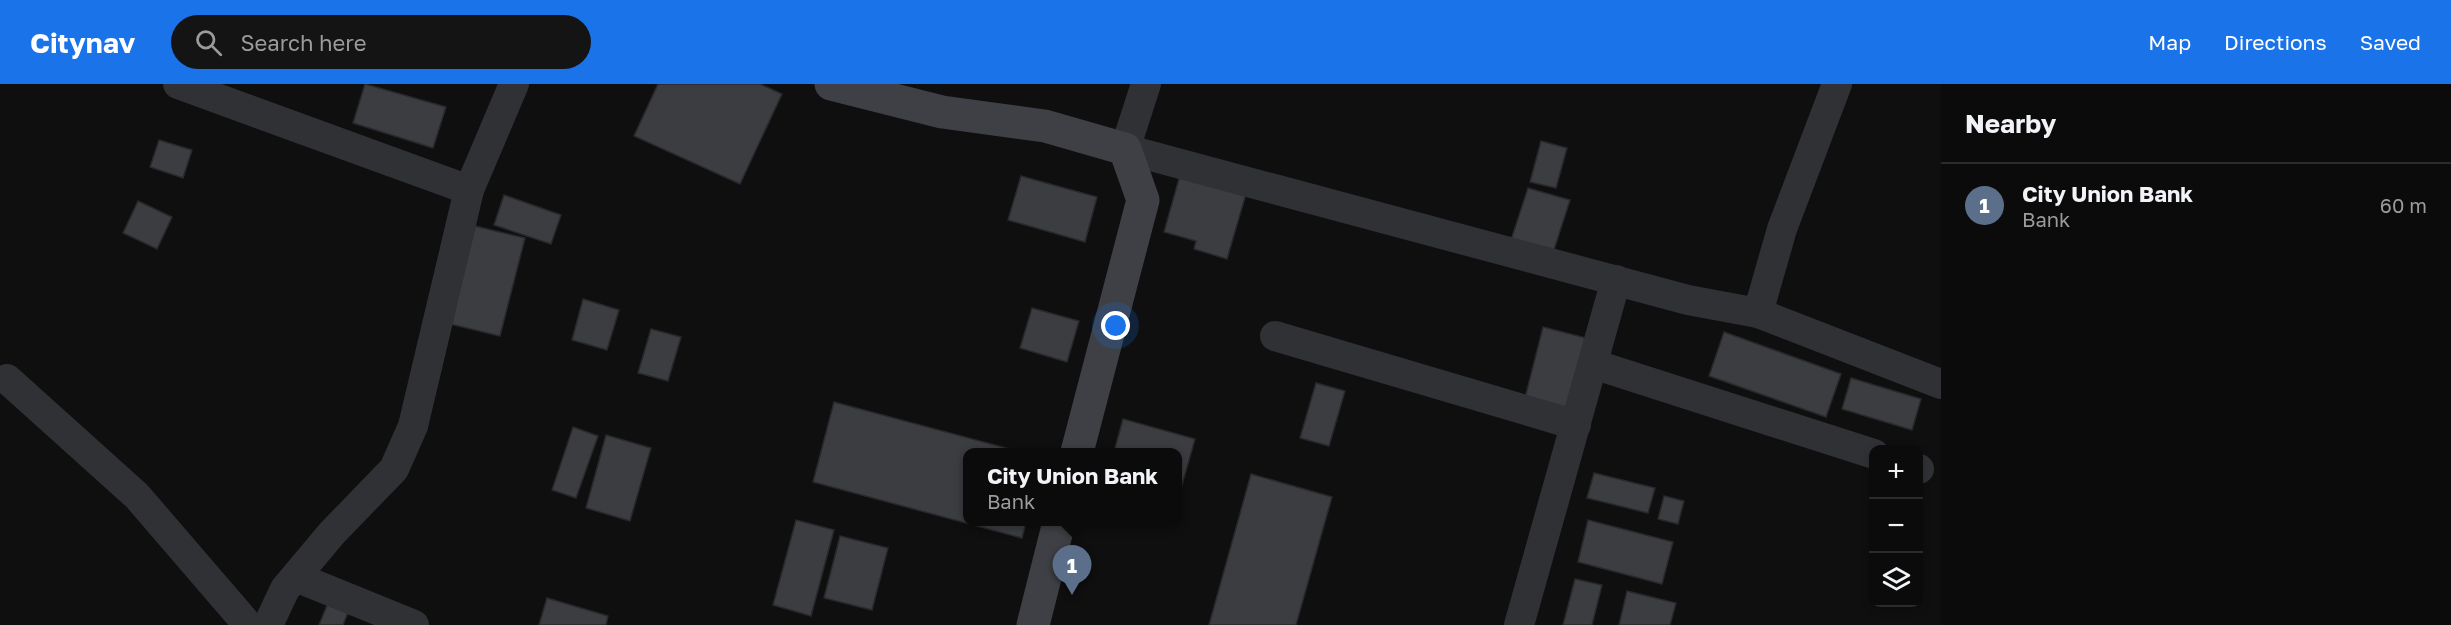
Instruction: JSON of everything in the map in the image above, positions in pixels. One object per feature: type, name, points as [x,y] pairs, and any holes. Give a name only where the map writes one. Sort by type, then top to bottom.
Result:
[{"type":"main road","points":[[831,84],[942,112],[1045,126],[1125,148],[1143,200],[1078,448]]},
{"type":"main road","points":[[1033,625],[1058,526]]},
{"type":"street","points":[[178,84],[220,92],[469,190]]},
{"type":"street","points":[[268,625],[285,590],[332,533],[394,469],[413,426],[469,190],[514,84]]},
{"type":"street","points":[[1146,84],[1125,148],[1688,300],[1758,313],[1941,384]]},
{"type":"street","points":[[1758,313],[1782,229],[1836,84]]},
{"type":"street","points":[[1520,625],[1616,280]]},
{"type":"street","points":[[1275,336],[1576,425]]},
{"type":"street","points":[[1593,364],[1869,452]]},
{"type":"street","points":[[7,379],[137,496],[248,625]]},
{"type":"street","points":[[296,577],[414,625]]},
{"type":"building","points":[[365,84],[446,107],[433,148],[353,123]]},
{"type":"building","points":[[658,84],[760,84],[782,94],[740,184],[634,136]]},
{"type":"building","points":[[159,140],[192,150],[183,178],[150,167]]},
{"type":"building","points":[[1541,141],[1567,148],[1556,188],[1530,182]]},
{"type":"building","points":[[1182,168],[1248,187],[1227,259],[1194,249],[1196,241],[1164,232]]},
{"type":"building","points":[[1021,176],[1097,197],[1085,242],[1008,220]]},
{"type":"building","points":[[1528,188],[1570,200],[1552,256],[1510,243]]},
{"type":"building","points":[[504,195],[561,215],[551,244],[494,225]]},
{"type":"building","points":[[138,201],[172,217],[157,249],[123,233]]},
{"type":"building","points":[[475,226],[525,238],[500,336],[450,324]]},
{"type":"building","points":[[583,299],[619,310],[607,350],[572,340]]},
{"type":"building","points":[[1032,308],[1079,321],[1067,362],[1020,348]]},
{"type":"building","points":[[1543,327],[1586,338],[1568,409],[1525,398]]},
{"type":"building","points":[[651,329],[681,337],[668,381],[638,373]]},
{"type":"building","points":[[1724,332],[1841,374],[1826,417],[1709,376]]},
{"type":"building","points":[[1851,378],[1921,399],[1912,430],[1842,409]]},
{"type":"building","points":[[1316,383],[1345,391],[1329,446],[1300,438]]},
{"type":"building","points":[[834,402],[1006,448],[963,448],[963,522],[813,482]]},
{"type":"building","points":[[1123,419],[1195,439],[1182,485],[1182,448],[1115,448]]},
{"type":"building","points":[[573,427],[598,436],[576,498],[552,490]]},
{"type":"building","points":[[606,435],[651,448],[630,521],[586,508]]},
{"type":"building","points":[[1594,473],[1655,488],[1648,513],[1587,498]]},
{"type":"building","points":[[1251,474],[1332,497],[1296,625],[1209,625]]},
{"type":"building","points":[[1664,496],[1684,501],[1678,524],[1658,519]]},
{"type":"building","points":[[796,520],[834,530],[811,616],[773,605]]},
{"type":"building","points":[[1588,520],[1673,542],[1662,584],[1578,562]]},
{"type":"building","points":[[977,526],[1025,526],[1022,538]]},
{"type":"building","points":[[840,536],[888,548],[872,610],[824,598]]},
{"type":"building","points":[[1575,579],[1602,585],[1592,625],[1563,625]]},
{"type":"building","points":[[1627,591],[1676,603],[1670,625],[1619,625]]},
{"type":"building","points":[[330,598],[350,607],[343,625],[319,625]]},
{"type":"building","points":[[547,598],[608,616],[606,625],[539,625]]},
{"type":"place","name":"City Union Bank","points":[[1072,595]]}]
